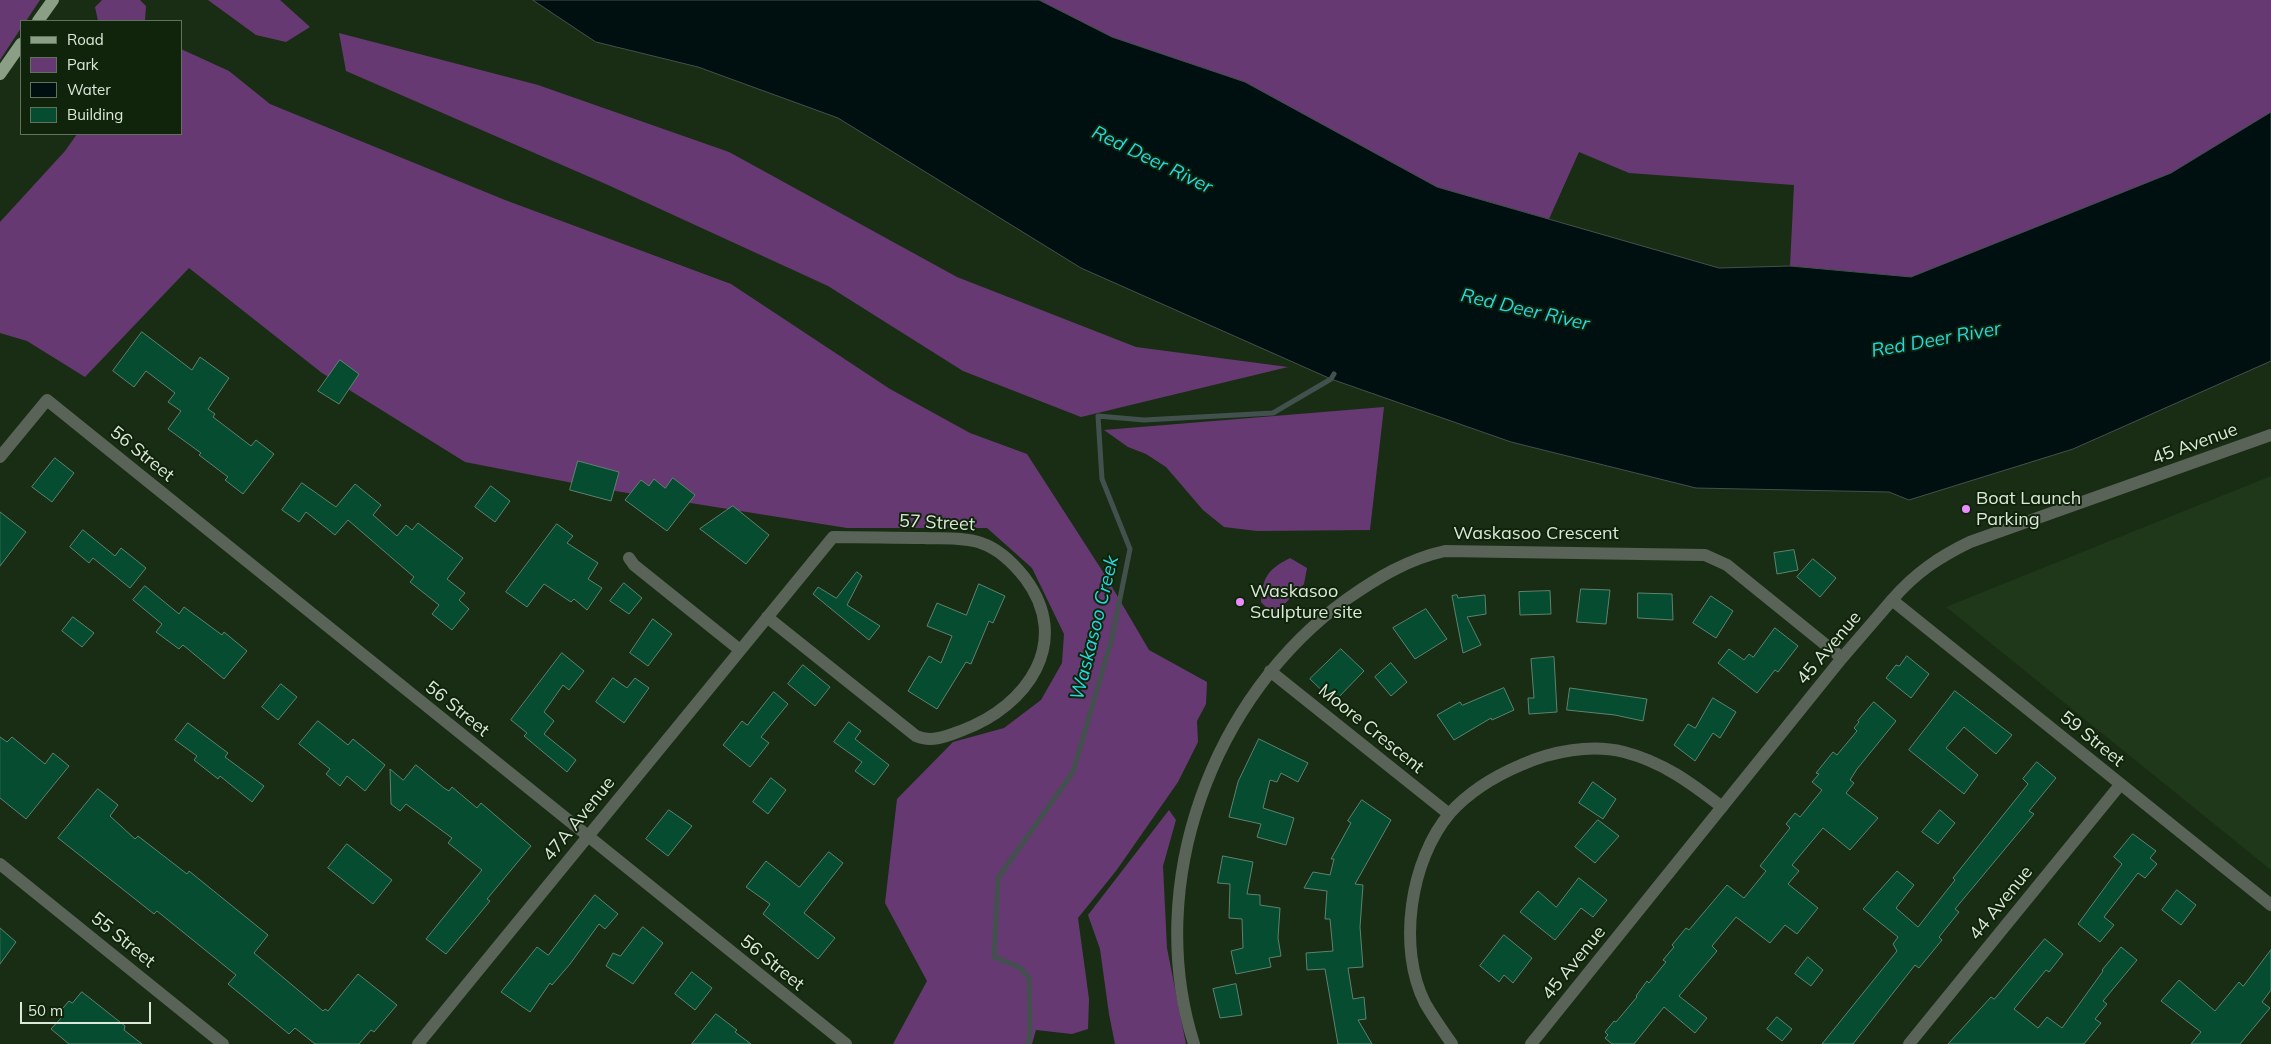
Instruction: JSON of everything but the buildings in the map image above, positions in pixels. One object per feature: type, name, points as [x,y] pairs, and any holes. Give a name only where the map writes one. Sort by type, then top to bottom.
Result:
[{"type":"main road","points":[[39,20],[54,0]]},
{"type":"main road","points":[[0,74],[20,45]]},
{"type":"street","name":"56 Street","points":[[0,457],[47,400],[846,1044]]},
{"type":"street","name":"45 Avenue","points":[[1531,1044],[1842,658],[1911,579],[1930,563],[1970,542],[2271,435]]},
{"type":"street","name":"57 Street","points":[[833,537],[970,540],[997,551],[1029,583],[1039,606],[1044,635],[1036,667],[1016,698],[982,722],[945,736],[926,740],[916,736],[767,616],[833,537]]},
{"type":"street","name":"Waskasoo Crescent","points":[[1194,1044],[1185,1003],[1178,956],[1179,912],[1185,858],[1192,826],[1210,771],[1242,710],[1270,671],[1316,624],[1364,587],[1396,568],[1424,556],[1465,550],[1694,553],[1716,558],[1842,658]]},
{"type":"street","points":[[629,558],[634,565],[740,650]]},
{"type":"street","name":"59 Street","points":[[1892,600],[2271,905]]},
{"type":"street","name":"47A Avenue","points":[[418,1044],[767,616]]},
{"type":"street","name":"Moore Crescent","points":[[1270,671],[1449,814]]},
{"type":"street","points":[[1452,1044],[1425,1002],[1412,955],[1410,928],[1412,902],[1419,872],[1431,845],[1449,814],[1488,782],[1510,769],[1537,758],[1588,748],[1624,752],[1649,760],[1684,778],[1722,808]]},
{"type":"street","name":"44 Avenue","points":[[1909,1044],[2120,785]]},
{"type":"street","name":"55 Street","points":[[0,864],[223,1044]]},
{"type":"shaded area","points":[[2271,476],[2271,870],[1946,607]]},
{"type":"green space","points":[[0,0],[40,0],[27,20],[20,20],[20,30],[0,60]]},
{"type":"green space","points":[[102,0],[140,0],[146,6],[145,20],[98,20],[95,7]]},
{"type":"green space","points":[[208,0],[280,0],[310,27],[286,42],[256,35]]},
{"type":"green space","points":[[1039,0],[2271,0],[2271,112],[2171,173],[1911,277],[1790,266],[1794,185],[1629,173],[1579,152],[1549,219],[1437,187],[1245,82],[1112,37]]},
{"type":"green space","points":[[339,33],[538,85],[729,152],[957,277],[1136,347],[1288,367],[1081,417],[963,371],[828,286],[608,185],[346,71]]},
{"type":"green space","points":[[182,49],[229,71],[270,104],[505,200],[731,284],[890,389],[970,433],[1027,454],[1105,575],[1149,650],[1207,682],[1206,704],[1197,721],[1198,742],[1178,782],[1116,871],[1078,918],[1089,999],[1088,1029],[1072,1034],[1036,1030],[1032,1044],[893,1044],[927,981],[885,903],[897,799],[953,742],[1004,728],[1041,700],[1062,663],[1064,634],[1032,568],[987,528],[847,528],[609,490],[465,462],[322,373],[189,268],[85,377],[27,341],[0,333],[0,222],[65,151],[76,135],[182,135]]},
{"type":"green space","points":[[1384,407],[1370,530],[1257,531],[1224,527],[1203,510],[1166,467],[1146,454],[1128,447],[1104,430]]},
{"type":"green space","points":[[1290,558],[1307,568],[1304,584],[1274,615],[1261,602],[1263,586],[1271,571]]},
{"type":"green space","points":[[1169,810],[1176,820],[1163,866],[1167,948],[1186,1044],[1115,1044],[1100,949],[1088,915]]},
{"type":"water","name":"Red Deer River","points":[[533,0],[1039,0],[1112,37],[1245,82],[1437,187],[1719,268],[1790,266],[1911,277],[2171,173],[2271,112],[2271,361],[2073,449],[1909,500],[1889,492],[1696,488],[1511,442],[1331,379],[1081,268],[838,118],[698,67],[596,42]]},
{"type":"waterway","name":"Waskasoo Creek","points":[[1028,1044],[1030,1030],[1029,978],[1019,967],[994,957],[998,878],[1073,772],[1112,638],[1130,549],[1102,479],[1098,416],[1144,420],[1273,413],[1331,379],[1334,374]]},
{"type":"place","name":"Boat Launch Parking","points":[[1966,509]]},
{"type":"place","name":"Waskasoo Sculpture site","points":[[1240,602]]}]
